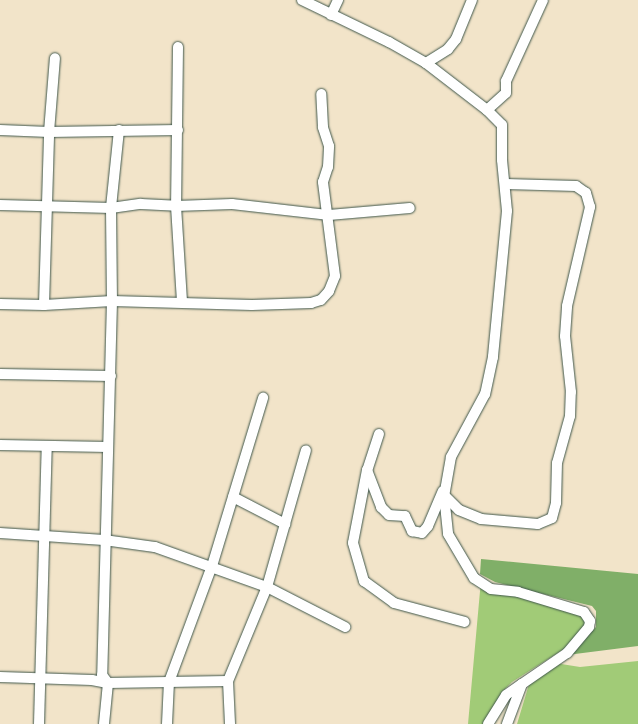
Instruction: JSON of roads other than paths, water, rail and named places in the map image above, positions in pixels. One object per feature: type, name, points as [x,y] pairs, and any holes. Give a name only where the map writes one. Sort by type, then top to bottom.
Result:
[{"type":"street","points":[[302,0],[389,42],[426,63],[488,110],[502,125],[502,160],[506,184],[507,211],[493,357],[485,394],[451,457],[445,491],[448,534],[474,578],[491,589],[518,592],[584,612],[590,620],[589,627],[567,653],[506,695],[498,711],[489,720],[488,724]]},
{"type":"street","points":[[331,14],[338,0]]},
{"type":"street","points":[[426,63],[448,49],[456,39],[472,0]]},
{"type":"street","points":[[488,110],[506,93],[506,81],[543,0]]},
{"type":"street","points":[[178,47],[176,206],[182,302]]},
{"type":"street","points":[[44,305],[49,132],[55,58]]},
{"type":"street","points":[[0,304],[44,305],[112,301],[252,305],[311,303],[321,300],[329,291],[335,276],[329,215],[323,182],[328,167],[329,146],[324,127],[321,94]]},
{"type":"street","points":[[0,130],[49,132],[178,130]]},
{"type":"street","points":[[104,724],[108,683],[102,675],[104,540],[111,376],[111,208],[119,130]]},
{"type":"street","points":[[445,491],[459,510],[481,519],[538,524],[552,518],[556,503],[557,463],[570,416],[571,392],[565,336],[567,306],[590,207],[586,193],[576,186],[506,184]]},
{"type":"street","points":[[0,205],[111,208],[141,204],[176,206],[255,205],[329,215],[410,208]]},
{"type":"street","points":[[0,374],[111,376]]},
{"type":"street","points":[[167,724],[169,682],[212,566],[263,398]]},
{"type":"street","points":[[379,434],[367,470],[354,542],[364,581],[394,603],[465,622]]},
{"type":"street","points":[[0,445],[108,446]]},
{"type":"street","points":[[39,724],[47,446]]},
{"type":"street","points":[[230,724],[228,681],[267,587],[306,450]]},
{"type":"street","points":[[367,470],[381,507],[389,516],[405,516],[412,531],[422,533],[428,526],[445,491]]},
{"type":"street","points":[[233,497],[285,524]]},
{"type":"street","points":[[0,533],[45,534],[155,547],[212,566],[267,587],[344,627]]},
{"type":"street","points":[[0,677],[41,680],[92,680],[108,683],[228,681]]},
{"type":"street","points":[[507,724],[522,684]]},
{"type":"street","points":[[497,724],[498,711]]}]
